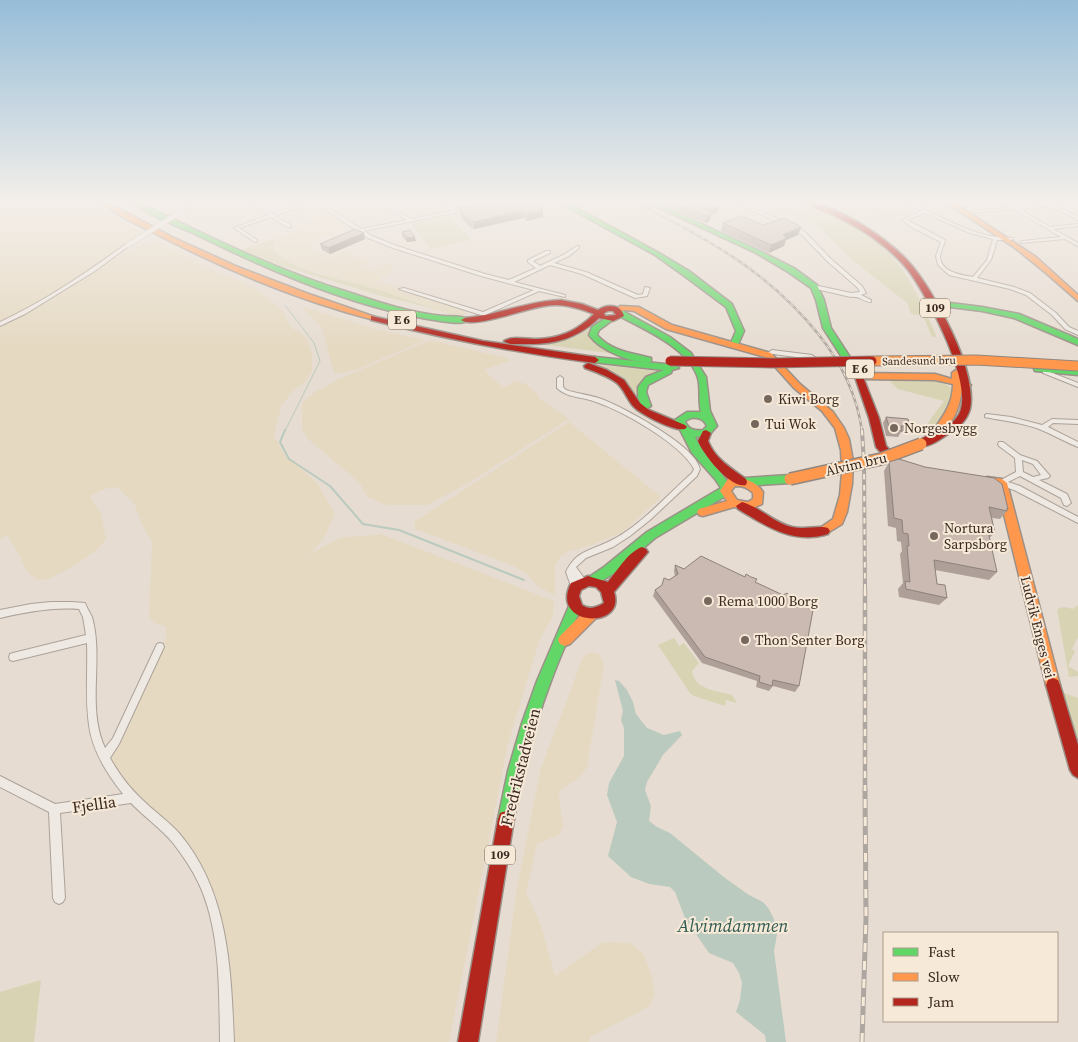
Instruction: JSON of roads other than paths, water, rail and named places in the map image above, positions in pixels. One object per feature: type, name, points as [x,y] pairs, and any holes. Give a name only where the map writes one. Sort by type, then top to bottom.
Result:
[{"type":"main road","name":"E 6","points":[[196,252],[310,298],[372,318],[435,334],[501,348],[565,358],[672,365]]},
{"type":"main road","name":"E 6","points":[[210,252],[286,283],[378,313],[493,340],[564,351],[649,360]]},
{"type":"main road","points":[[233,252],[289,274],[378,303],[432,317],[477,320],[500,314],[529,301],[551,298],[569,299],[668,339],[690,358],[698,368],[703,382],[705,409],[712,426],[706,433],[703,441],[709,454],[727,472],[756,488],[771,522]]},
{"type":"main road","points":[[653,252],[723,300],[733,312],[740,331],[734,346]]},
{"type":"main road","points":[[757,252],[790,270],[814,287],[820,300],[827,328],[859,376],[874,418],[881,447],[893,460],[908,467]]},
{"type":"main road","name":"109","points":[[894,252],[915,273],[930,305],[960,359],[961,384]]},
{"type":"main road","points":[[1025,252],[1046,264],[1077,294]]},
{"type":"main road","name":"109","points":[[930,305],[963,307],[1016,316],[1078,342]]},
{"type":"main road","name":"109","points":[[930,305],[961,384]]},
{"type":"main road","points":[[609,314],[630,307],[669,327],[768,355],[775,360],[800,389],[831,414],[838,426],[848,461],[844,497],[837,522],[820,532],[801,535],[789,532],[727,497],[719,476],[696,451],[685,422]]},
{"type":"main road","name":"E 6","points":[[609,314],[595,329],[596,340],[610,349],[672,365]]},
{"type":"main road","name":"E 6","points":[[493,340],[543,342],[562,340],[582,331],[609,314]]},
{"type":"main road","points":[[609,314],[659,338],[676,350],[688,363],[696,377],[699,392],[697,403],[685,422]]},
{"type":"main road","name":"E 6","points":[[565,358],[609,374],[627,388],[643,410],[685,422]]},
{"type":"main road","name":"Sandesund bru","points":[[672,365],[982,360],[1078,366]]},
{"type":"main road","name":"E 6","points":[[672,365],[646,380],[640,386],[639,394],[644,404],[656,413],[685,422]]},
{"type":"main road","name":"Sandesund bru","points":[[672,365],[769,370],[965,367],[1078,372]]},
{"type":"main road","points":[[936,377],[947,375],[954,367]]},
{"type":"main road","points":[[859,376],[936,377],[961,384]]},
{"type":"main road","points":[[915,376],[961,384]]},
{"type":"main road","name":"Alvim bru","points":[[790,479],[881,459],[921,444],[948,420],[956,404],[961,384]]},
{"type":"main road","points":[[685,422],[699,414],[708,418]]},
{"type":"main road","points":[[685,422],[697,434],[706,433]]},
{"type":"main road","name":"109","points":[[575,606],[571,596],[584,583],[609,572],[627,554],[658,530],[679,516],[715,498],[732,482],[790,479]]},
{"type":"main road","name":"109","points":[[591,614],[600,613],[610,606],[609,590],[635,558],[666,534],[708,509],[738,504],[752,505],[759,498],[790,479]]},
{"type":"main road","points":[[974,479],[1002,484]]},
{"type":"main road","name":"Ludvik Enges vei","points":[[1002,484],[1046,662],[1078,770]]},
{"type":"main road","points":[[584,583],[605,586],[609,590]]},
{"type":"main road","points":[[575,606],[579,610],[591,614]]},
{"type":"main road","name":"Fredrikstadveien","points":[[468,1042],[507,811],[518,762],[540,691],[561,644],[575,606]]},
{"type":"main road","name":"Fredrikstadveien","points":[[561,644],[591,614]]},
{"type":"street","points":[[0,324],[23,313],[93,270],[119,252]]},
{"type":"street","points":[[410,252],[562,296]]},
{"type":"street","points":[[540,268],[530,261],[548,252]]},
{"type":"street","points":[[510,282],[571,252]]},
{"type":"street","points":[[820,252],[860,287],[863,293],[858,295]]},
{"type":"street","points":[[939,252],[938,256],[945,270],[960,277],[1012,288],[1028,294],[1054,314],[1067,328],[1078,332]]},
{"type":"street","points":[[974,279],[995,252]]},
{"type":"street","points":[[550,263],[584,273],[637,296],[645,295],[647,288]]},
{"type":"street","points":[[814,287],[858,295],[868,301]]},
{"type":"street","points":[[402,289],[483,314],[538,290]]},
{"type":"street","points":[[768,355],[772,352],[825,357]]},
{"type":"street","points":[[1045,372],[1078,385]]},
{"type":"street","points":[[560,378],[560,388],[564,391],[604,402],[670,439],[691,458],[697,468],[695,474],[636,528],[606,547],[582,556],[572,567],[570,577],[584,583]]},
{"type":"street","points":[[988,416],[1016,420],[1042,428],[1078,445]]},
{"type":"street","points":[[1042,428],[1052,421],[1078,422]]},
{"type":"street","points":[[1001,444],[1018,457],[1038,463],[1054,490]]},
{"type":"street","points":[[1018,457],[1020,473]]},
{"type":"street","points":[[1020,473],[1064,496],[1067,503]]},
{"type":"street","points":[[1002,484],[1008,478],[1020,473]]},
{"type":"street","points":[[1031,479],[1046,476]]},
{"type":"street","points":[[1002,484],[1017,488],[1078,520]]},
{"type":"street","points":[[0,614],[40,607],[82,606],[89,621],[92,722],[97,740],[112,770],[133,798],[173,835],[190,854],[210,893],[221,943],[227,1042]]},
{"type":"street","points":[[13,657],[90,638]]},
{"type":"street","points":[[106,757],[116,741],[160,647]]},
{"type":"street","points":[[0,781],[54,809],[59,898]]},
{"type":"street","name":"Fjellia","points":[[54,809],[133,798]]},
{"type":"water","name":"Alvimdammen","points":[[615,680],[619,681],[627,690],[636,714],[647,728],[664,735],[680,731],[682,735],[663,755],[647,782],[645,790],[651,806],[649,821],[670,833],[725,878],[749,895],[763,902],[774,919],[777,934],[774,951],[786,1042],[766,1042],[765,1035],[736,1012],[742,983],[739,973],[733,963],[709,953],[685,918],[675,892],[670,887],[649,884],[631,877],[608,856],[617,822],[607,795],[609,783],[624,756],[624,728],[621,720],[623,711]]},
{"type":"waterway","points":[[285,305],[314,343],[320,361],[285,431]]},
{"type":"waterway","points":[[285,430],[280,442],[289,459],[330,486],[363,524],[399,530],[524,580]]},
{"type":"railway","points":[[725,252],[758,275],[779,293],[819,335],[835,357],[847,380],[860,418],[862,431]]},
{"type":"railway","points":[[862,430],[865,590]]},
{"type":"railway","points":[[865,590],[865,789]]},
{"type":"railway","points":[[862,1042],[866,918],[865,789]]},
{"type":"place","name":"Kiwi Borg","points":[[768,399]]},
{"type":"place","name":"Tui Wok","points":[[755,424]]},
{"type":"place","name":"Norgesbygg","points":[[894,428]]},
{"type":"place","name":"Nortura Sarpsborg","points":[[934,536]]},
{"type":"place","name":"Rema 1000 Borg","points":[[708,601]]},
{"type":"place","name":"Thon Senter Borg","points":[[745,640]]}]
